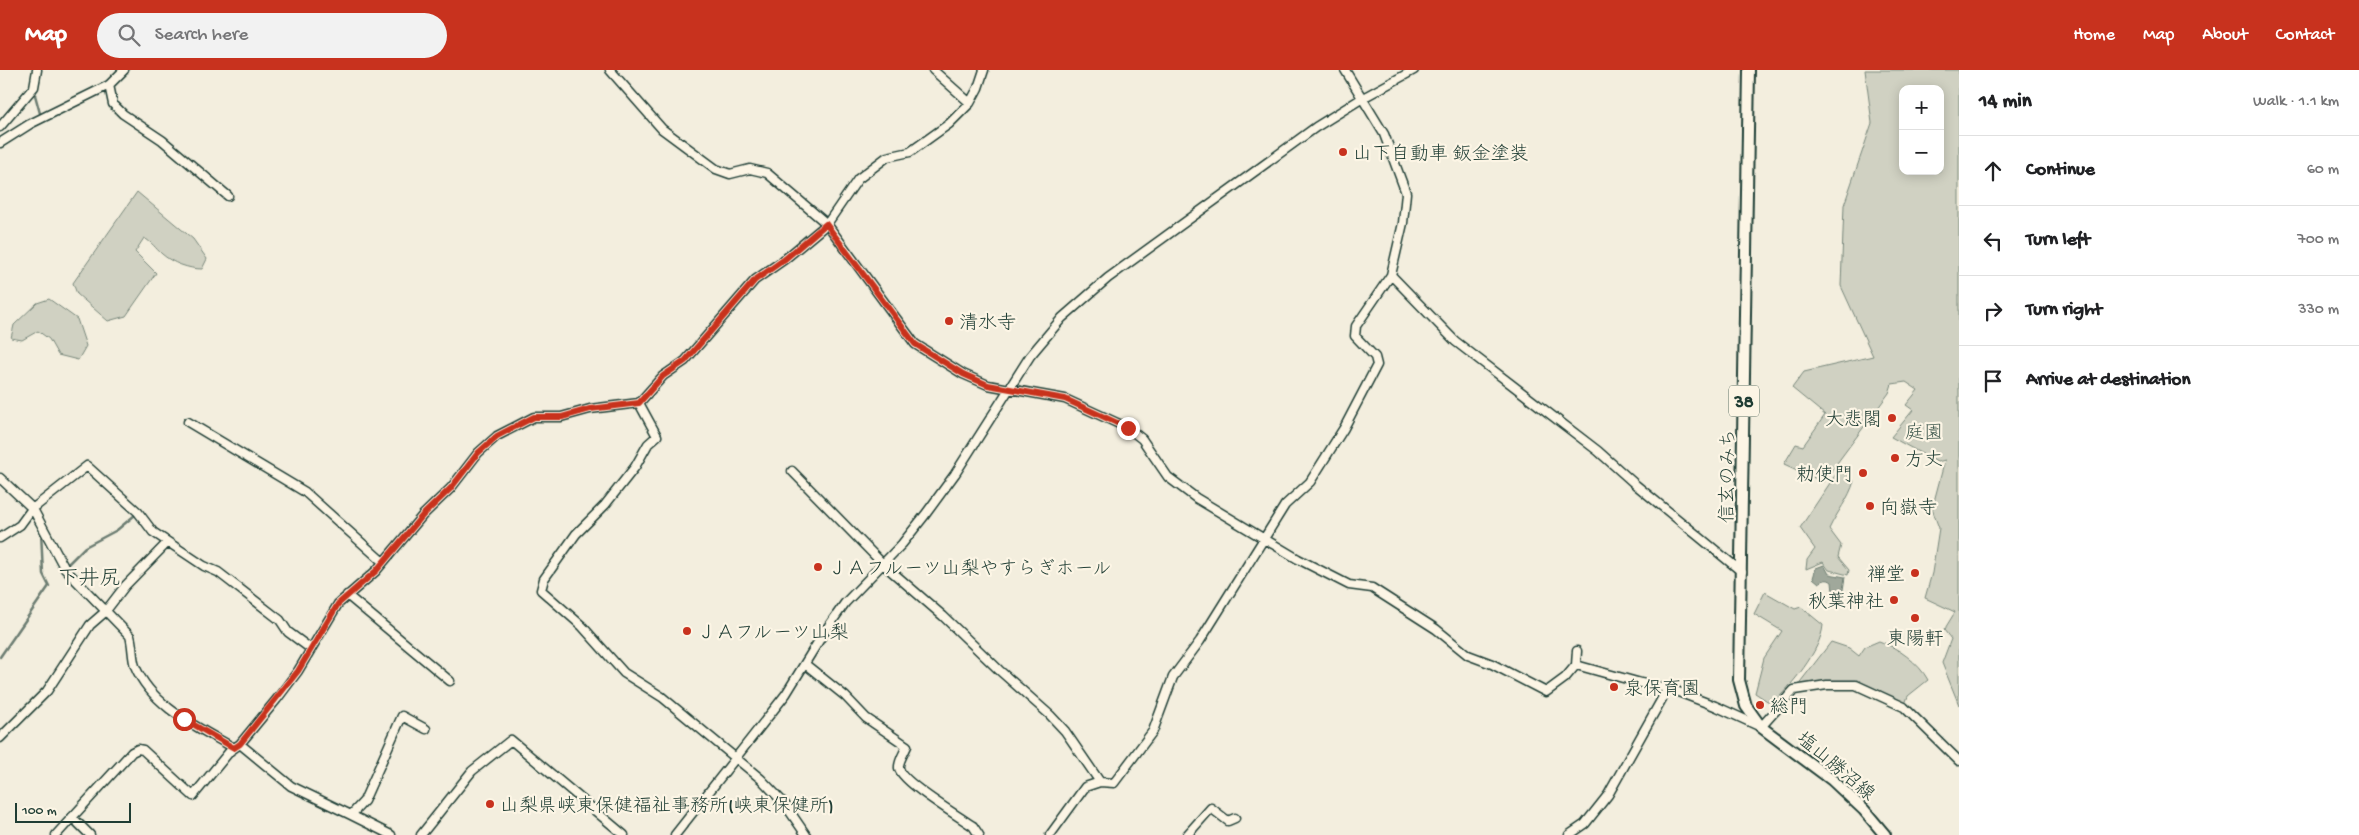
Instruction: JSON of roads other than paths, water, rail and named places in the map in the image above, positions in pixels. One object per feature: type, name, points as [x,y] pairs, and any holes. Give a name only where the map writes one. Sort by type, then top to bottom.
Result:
[{"type":"main road","name":"信玄のみち","points":[[1749,70],[1739,680],[1746,706],[1761,727]]},
{"type":"main road","name":"塩山勝沼線","points":[[1761,727],[1832,780],[1864,810],[1885,835]]},
{"type":"street","points":[[0,127],[34,87],[38,70]]},
{"type":"street","points":[[0,143],[30,124],[109,85],[124,70]]},
{"type":"street","points":[[610,70],[662,129],[716,169],[730,174],[750,170],[767,172],[826,224],[915,344],[963,374],[988,385],[1008,390],[1065,399],[1128,428],[1142,439],[1168,477],[1265,540],[1349,585],[1372,588],[1436,629],[1468,655],[1492,664],[1546,692],[1565,678],[1576,665],[1577,650]]},
{"type":"street","points":[[933,70],[970,103]]},
{"type":"street","points":[[56,835],[132,752],[138,749],[143,750],[193,796],[237,746],[298,671],[338,604],[376,571],[423,515],[451,488],[478,453],[497,436],[534,417],[562,417],[590,409],[639,403],[663,376],[685,361],[755,280],[785,259],[826,224],[858,179],[887,157],[910,152],[949,124],[970,103],[978,88],[984,70]]},
{"type":"street","points":[[1050,835],[1085,787],[1100,782],[1114,783],[1150,736],[1173,677],[1200,641],[1265,540],[1285,505],[1310,482],[1344,428],[1377,365],[1375,357],[1355,336],[1356,326],[1391,274],[1403,223],[1406,193],[1384,134],[1345,70]]},
{"type":"street","points":[[675,835],[786,694],[823,634],[845,603],[902,544],[955,474],[1037,346],[1062,318],[1108,278],[1316,127],[1361,99],[1414,70]]},
{"type":"street","points":[[109,85],[113,104],[123,114],[162,140],[228,196]]},
{"type":"street","points":[[1391,274],[1455,340],[1598,451],[1636,485],[1742,572]]},
{"type":"street","points":[[639,403],[657,436],[648,444],[635,466],[605,505],[576,534],[544,579],[541,590],[582,626],[624,674],[662,697],[736,758],[784,802],[806,835]]},
{"type":"street","points":[[188,422],[305,492],[383,562]]},
{"type":"street","points":[[0,538],[20,525],[32,509],[86,466],[138,512],[153,532],[167,543],[218,572],[280,620],[288,632],[311,649]]},
{"type":"street","points":[[792,471],[883,564],[944,616],[998,670],[1050,715],[1065,731],[1100,782]]},
{"type":"street","points":[[0,478],[32,509],[65,569],[130,636],[134,648],[134,663],[139,675],[162,703],[184,719],[237,746],[291,786],[391,835]]},
{"type":"street","points":[[0,738],[47,691],[90,625],[105,612],[124,586],[167,543]]},
{"type":"street","points":[[347,595],[450,681]]},
{"type":"street","points":[[805,664],[845,696],[866,718],[907,746],[898,765],[900,773],[914,786],[973,826],[979,835]]},
{"type":"street","points":[[1576,665],[1641,683],[1668,688],[1715,706],[1761,727],[1794,690],[1827,685],[1856,685],[1904,706],[1959,762]]},
{"type":"street","points":[[1569,835],[1585,824],[1608,795],[1668,688]]},
{"type":"street","points":[[351,815],[364,801],[402,716],[426,729]]},
{"type":"street","points":[[421,835],[472,771],[511,740],[624,835]]},
{"type":"street","points":[[1188,835],[1211,808],[1228,821],[1235,818]]},
{"type":"street","points":[[72,817],[90,835]]},
{"type":"waterway","points":[[39,81],[40,70]]},
{"type":"waterway","points":[[37,88],[35,95],[41,117]]},
{"type":"waterway","points":[[0,657],[49,586],[43,574],[41,531],[30,513]]},
{"type":"waterway","points":[[66,566],[85,547],[117,530],[135,515]]},
{"type":"place","name":"山下自動車 鈑金塗装","points":[[1343,152]]},
{"type":"place","name":"清水寺","points":[[949,321]]},
{"type":"place","name":"大悲閣","points":[[1892,418]]},
{"type":"place","name":"方丈","points":[[1895,458]]},
{"type":"place","name":"勅使門","points":[[1863,473]]},
{"type":"place","name":"向嶽寺","points":[[1870,506]]},
{"type":"place","name":"ＪＡフルーツ山梨やすらぎホール","points":[[818,567]]},
{"type":"place","name":"禅堂","points":[[1915,573]]},
{"type":"place","name":"秋葉神社","points":[[1894,600]]},
{"type":"place","name":"東陽軒","points":[[1915,618]]},
{"type":"place","name":"ＪＡフルーツ山梨","points":[[687,631]]},
{"type":"place","name":"泉保育園","points":[[1614,687]]},
{"type":"place","name":"総門","points":[[1760,705]]},
{"type":"place","name":"山梨県峡東保健福祉事務所(峡東保健所)","points":[[490,804]]},
{"type":"district","name":"下井尻","points":[[89,577]]},
{"type":"park label","name":"庭園","points":[[1924,431]]}]
